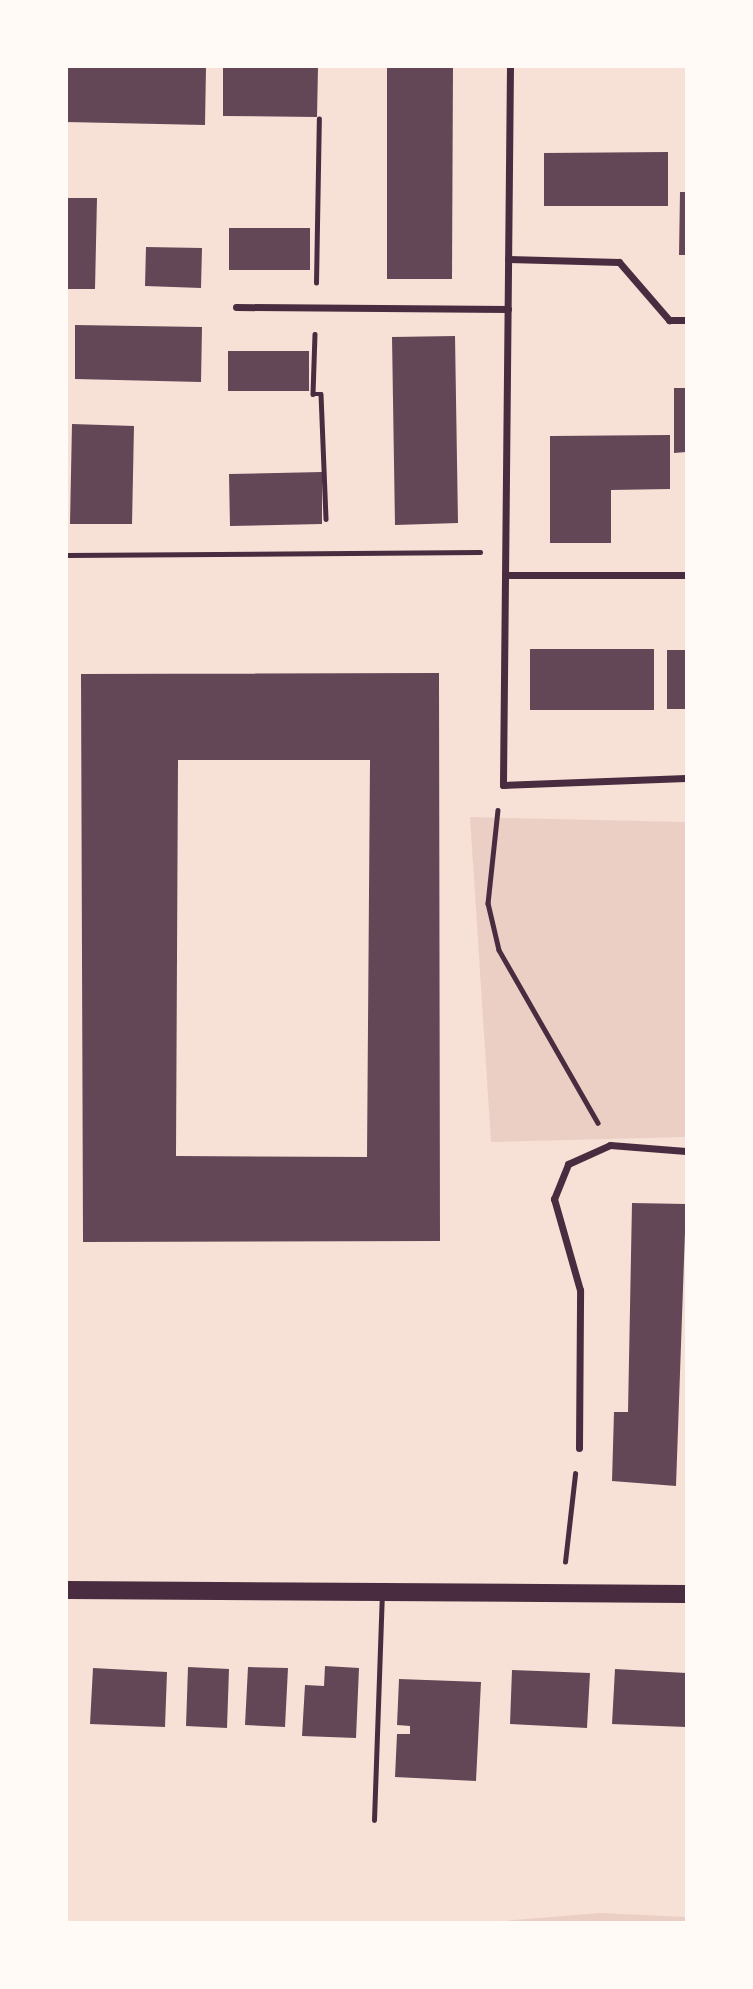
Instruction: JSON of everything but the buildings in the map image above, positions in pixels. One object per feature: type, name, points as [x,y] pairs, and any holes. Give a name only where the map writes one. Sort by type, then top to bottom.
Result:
[{"type":"main road","points":[[66,1590],[687,1594]]},
{"type":"street","points":[[510,66],[503,785],[687,778]]},
{"type":"street","points":[[509,259],[619,262],[669,320],[687,320]]},
{"type":"street","points":[[236,307],[508,309]]},
{"type":"street","points":[[505,575],[687,575]]},
{"type":"street","points":[[579,1448],[580,1290],[554,1199],[568,1164],[610,1145],[687,1151]]},
{"type":"lane","points":[[374,1820],[382,1591]]},
{"type":"path","points":[[66,555],[505,553]]},
{"type":"path","points":[[503,785],[488,903],[499,950],[610,1145]]},
{"type":"path","points":[[561,1592],[579,1448]]},
{"type":"shaded area","points":[[470,817],[686,822],[686,1137],[491,1142]]},
{"type":"shaded area","points":[[600,1913],[686,1917],[686,1922],[491,1922]]}]
